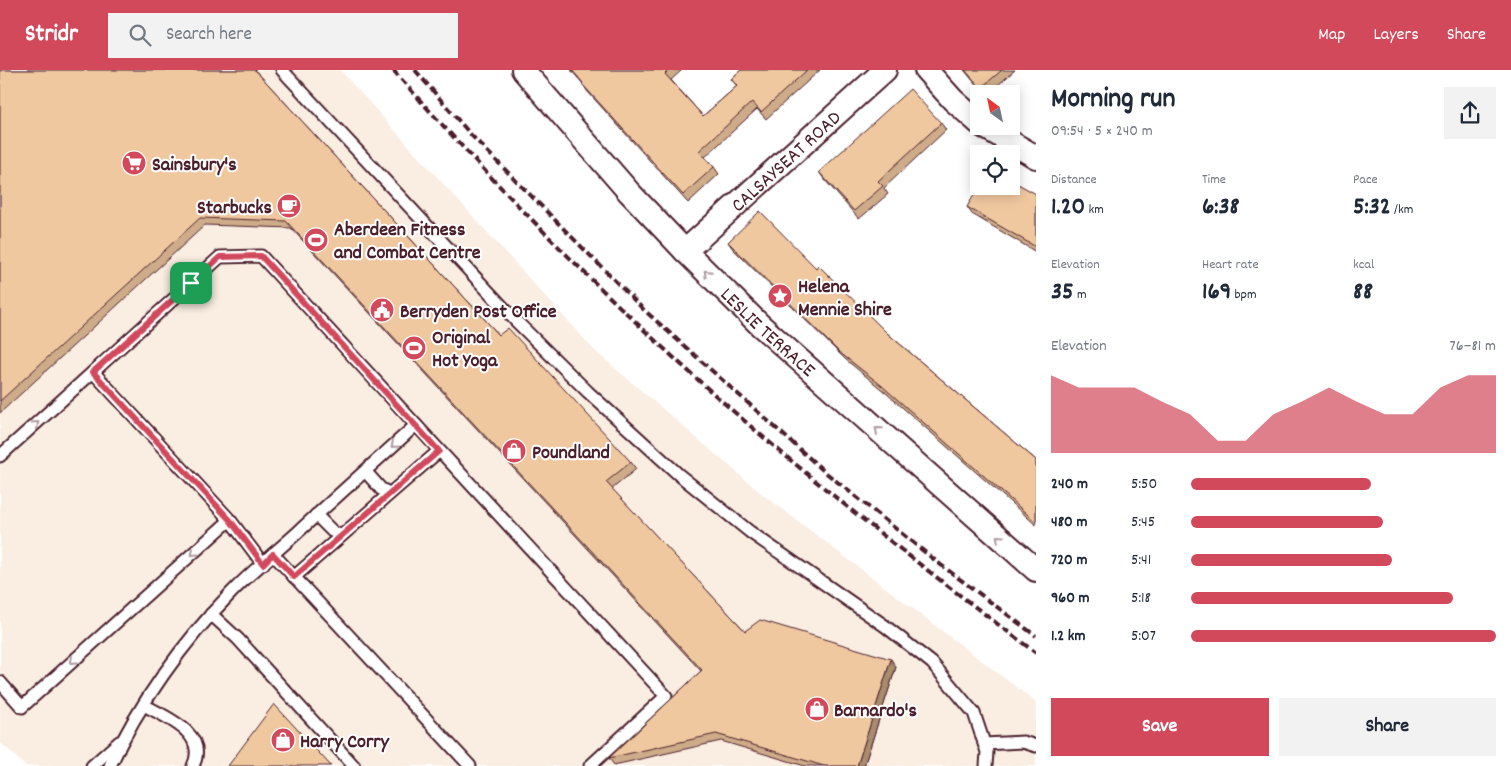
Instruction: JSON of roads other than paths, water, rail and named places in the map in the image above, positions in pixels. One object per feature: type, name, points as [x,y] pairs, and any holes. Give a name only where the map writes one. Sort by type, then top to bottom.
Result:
[{"type":"street","name":"LESLIE TERRACE","points":[[523,70],[629,192],[760,326],[1036,570]]},
{"type":"street","name":"CALSAYSEAT ROAD","points":[[685,251],[885,70]]},
{"type":"street","points":[[926,70],[953,100],[970,115]]},
{"type":"street","points":[[998,135],[1036,157]]},
{"type":"lane","points":[[282,70],[516,321],[588,392],[678,474],[750,532],[885,626],[932,663],[974,714],[987,752],[986,766]]},
{"type":"lane","points":[[0,456],[220,257],[261,256],[666,696],[590,766]]},
{"type":"lane","points":[[93,372],[230,520],[263,564]]},
{"type":"lane","points":[[110,766],[122,739],[167,669],[211,614],[273,554],[416,425]]},
{"type":"lane","points":[[294,577],[439,451]]},
{"type":"lane","points":[[364,471],[381,489],[389,493]]},
{"type":"lane","points":[[316,515],[332,531],[341,536]]},
{"type":"lane","points":[[0,682],[22,707],[230,520]]},
{"type":"lane","points":[[273,554],[470,766]]},
{"type":"lane","points":[[211,614],[238,639],[354,766]]},
{"type":"lane","points":[[144,705],[186,730],[193,738],[196,750],[193,766]]},
{"type":"lane","points":[[92,766],[122,739]]},
{"type":"lane","points":[[984,744],[1023,742],[1036,746]]},
{"type":"railway","points":[[393,70],[506,193],[665,350],[746,422],[868,523],[1036,653]]},
{"type":"railway","points":[[415,70],[472,136],[643,309],[825,472],[941,565],[1036,636]]},
{"type":"place","name":"Sainsbury's","points":[[134,163]]},
{"type":"place","name":"Starbucks","points":[[289,206]]},
{"type":"place","name":"Aberdeen Fitness and Combat Centre","points":[[316,240]]},
{"type":"place","name":"Helena Mennie Shire","points":[[780,296]]},
{"type":"place","name":"Berryden Post Office","points":[[382,310]]},
{"type":"place","name":"Original Hot Yoga","points":[[414,348]]},
{"type":"place","name":"Poundland","points":[[514,451]]},
{"type":"place","name":"Barnardo's","points":[[817,709]]},
{"type":"place","name":"Harry Corry","points":[[283,740]]}]
